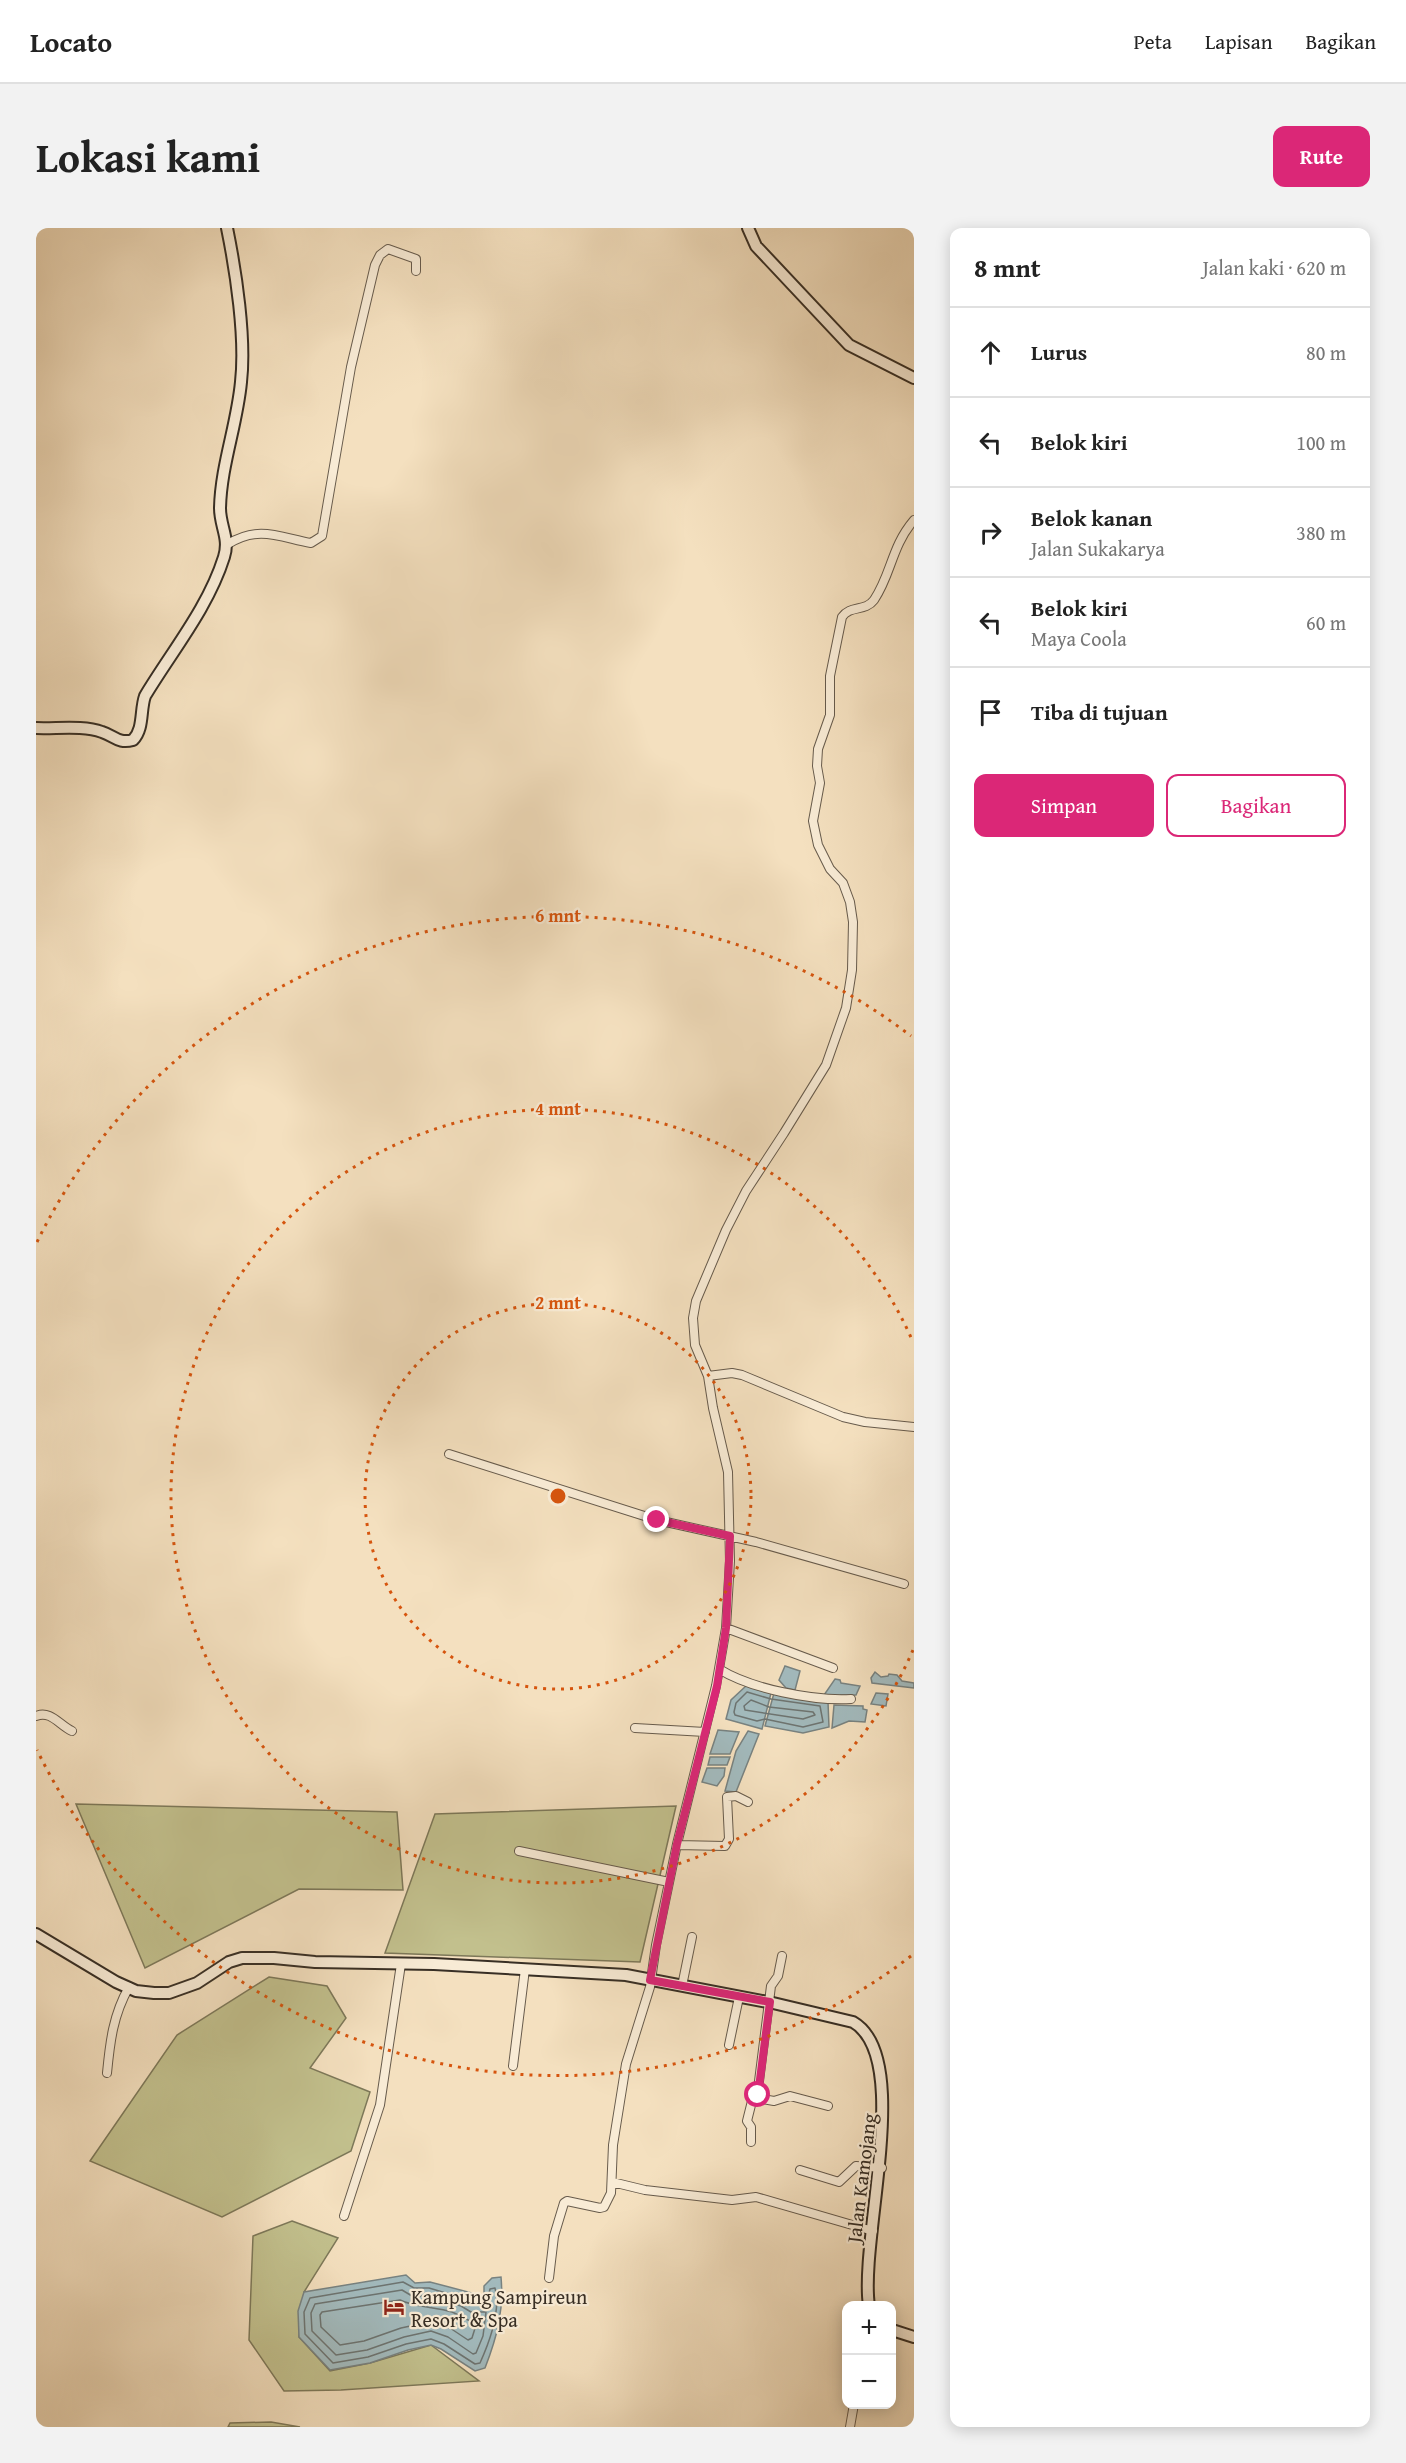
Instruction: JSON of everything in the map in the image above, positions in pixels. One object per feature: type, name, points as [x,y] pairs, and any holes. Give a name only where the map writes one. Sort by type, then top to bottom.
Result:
[{"type":"main road","points":[[36,728],[91,730],[103,732],[117,741],[133,740],[138,735],[145,696],[207,598],[224,560],[228,544],[220,510],[227,453],[237,410],[242,358],[235,270],[227,228]]},
{"type":"main road","points":[[748,228],[756,246],[849,345],[914,378]]},
{"type":"main road","name":"Jalan Kamojang","points":[[36,1934],[116,1982],[154,1993],[169,1992],[197,1983],[229,1962],[242,1958],[525,1969],[626,1975],[770,2002],[841,2018],[863,2027],[872,2037],[881,2056],[888,2083],[886,2142],[873,2231],[867,2287],[868,2301]]},
{"type":"main road","points":[[896,2332],[914,2337]]},
{"type":"street","points":[[228,544],[242,535],[250,534],[280,535],[311,543],[322,536],[351,367],[375,266],[380,255],[388,249],[416,259],[416,271]]},
{"type":"street","points":[[549,2278],[555,2236],[564,2203],[567,2201],[600,2208],[604,2206],[611,2193],[613,2145],[626,2064],[650,1980],[669,1882],[705,1732],[726,1628],[730,1536],[728,1472],[708,1376],[695,1345],[693,1318],[696,1301],[726,1230],[746,1191],[826,1065],[846,1008],[852,970],[852,914],[848,894],[841,880],[827,864],[813,828],[820,783],[817,755],[830,715],[830,676],[842,617],[847,611],[864,608],[872,602],[884,580],[899,540],[914,520]]},
{"type":"street","points":[[708,1376],[732,1373],[742,1375],[843,1417],[865,1422],[914,1427]]},
{"type":"street","points":[[449,1454],[657,1520],[730,1536],[904,1584]]},
{"type":"street","points":[[726,1628],[833,1668]]},
{"type":"street","points":[[719,1669],[731,1677],[774,1692],[835,1700],[851,1699]]},
{"type":"street","points":[[36,1716],[50,1715],[72,1731]]},
{"type":"street","points":[[635,1728],[705,1732]]},
{"type":"street","points":[[677,1845],[727,1845],[727,1797],[736,1796],[748,1802]]},
{"type":"street","points":[[519,1851],[669,1882]]},
{"type":"street","points":[[682,1986],[692,1937]]},
{"type":"street","points":[[750,2142],[751,2127],[747,2121],[761,2076],[771,1986],[778,1976],[782,1956]]},
{"type":"street","points":[[344,2216],[380,2105],[401,1964]]},
{"type":"street","points":[[513,2066],[525,1969]]},
{"type":"street","points":[[107,2073],[114,2021],[129,1987]]},
{"type":"street","points":[[729,2045],[739,1997]]},
{"type":"street","points":[[756,2098],[774,2101],[790,2096],[828,2106]]},
{"type":"street","points":[[800,2170],[839,2182],[856,2166],[882,2168]]},
{"type":"street","points":[[612,2182],[645,2190],[732,2200],[756,2197],[873,2231]]},
{"type":"street","points":[[850,2427],[853,2409]]},
{"type":"shaded area","points":[[76,1804],[397,1812],[403,1890],[299,1889],[145,1968]]},
{"type":"shaded area","points":[[676,1806],[640,1962],[385,1953],[435,1814]]},
{"type":"shaded area","points":[[269,1977],[327,1986],[346,2018],[310,2068],[370,2092],[351,2151],[222,2217],[90,2161],[177,2035]]},
{"type":"shaded area","points":[[292,2221],[338,2238],[304,2292],[299,2337],[330,2371],[370,2363],[431,2345],[479,2381],[341,2390],[284,2391],[249,2340],[253,2236]]},
{"type":"shaded area","points":[[271,2422],[300,2427],[228,2427],[230,2423]]},
{"type":"water","points":[[785,1666],[800,1671],[795,1690],[786,1688],[779,1680]]},
{"type":"water","points":[[875,1672],[881,1677],[889,1674],[897,1675],[902,1681],[914,1683],[914,1688],[872,1683],[871,1678]]},
{"type":"water","points":[[835,1679],[840,1680],[841,1683],[860,1686],[856,1695],[841,1695],[835,1698],[824,1695]]},
{"type":"water","points":[[747,1685],[771,1693],[762,1729],[726,1719],[731,1700]]},
{"type":"water","points":[[774,1693],[828,1702],[829,1727],[803,1733],[765,1726]]},
{"type":"water","points":[[876,1693],[888,1694],[886,1706],[871,1704]]},
{"type":"water","points":[[834,1705],[863,1706],[863,1709],[867,1710],[865,1722],[849,1721],[832,1728]]},
{"type":"water","points":[[718,1730],[739,1732],[730,1754],[710,1754]]},
{"type":"water","points":[[748,1731],[759,1734],[736,1792],[725,1791],[736,1751]]},
{"type":"water","points":[[710,1757],[730,1757],[727,1765],[708,1765]]},
{"type":"water","points":[[707,1768],[725,1768],[724,1776],[717,1786],[702,1782]]},
{"type":"water","points":[[406,2275],[415,2283],[430,2282],[472,2293],[473,2299],[484,2298],[484,2286],[492,2278],[501,2277],[499,2324],[485,2368],[475,2371],[431,2345],[370,2363],[330,2370],[299,2337],[298,2311],[304,2292]]},
{"type":"place","name":"Kampung Sampireun Resort & Spa","points":[[394,2307]]},
{"type":"route","points":[[657,1520],[730,1536],[728,1548],[730,1561],[726,1628],[717,1686],[677,1844],[650,1980],[770,2002],[758,2095]]}]
